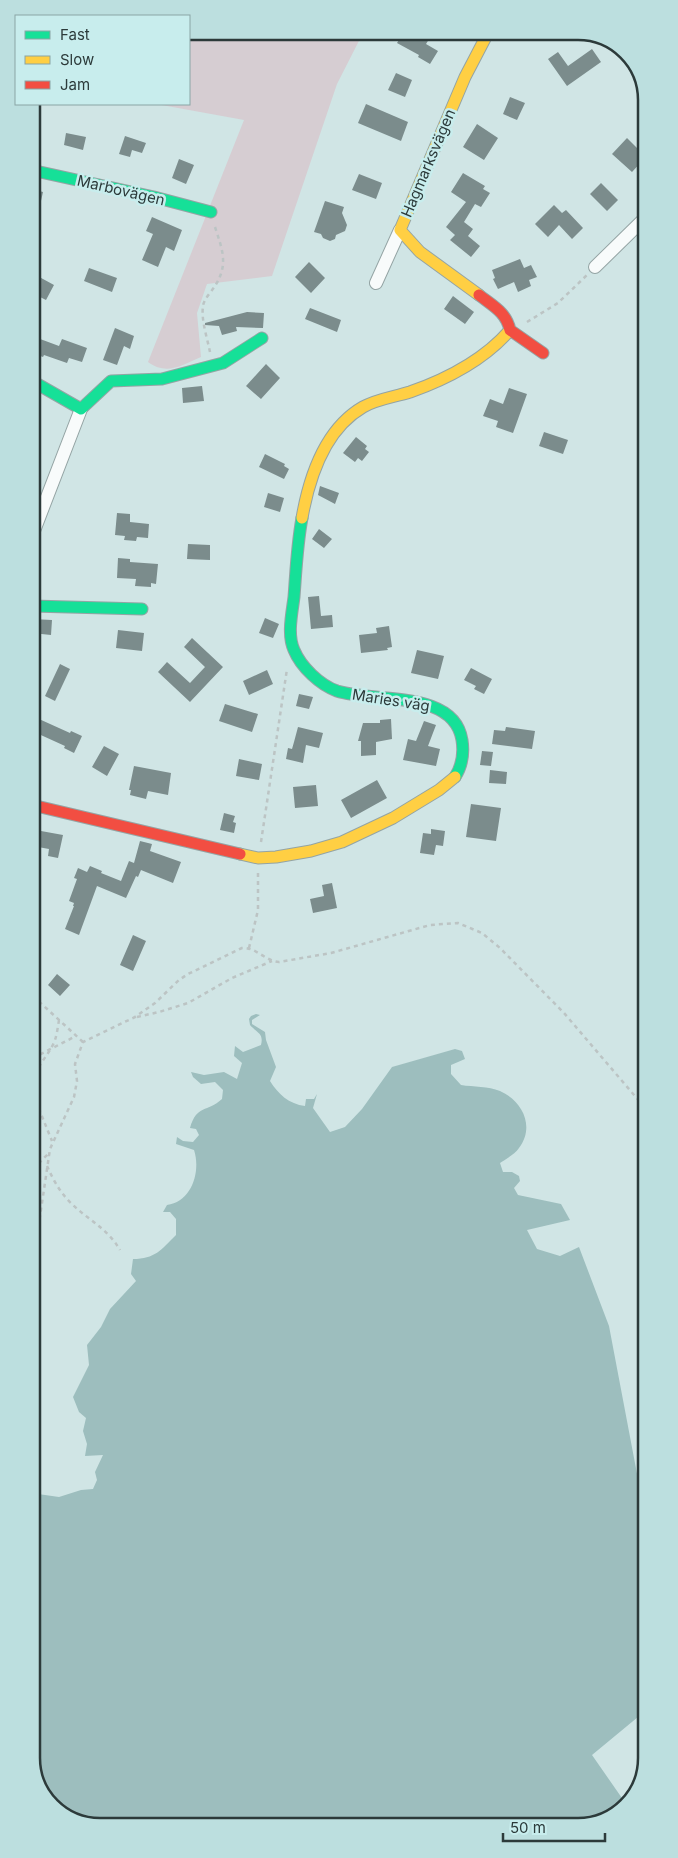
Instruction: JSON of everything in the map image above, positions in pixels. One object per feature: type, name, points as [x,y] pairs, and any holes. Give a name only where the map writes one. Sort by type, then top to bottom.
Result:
[{"type":"street","name":"Hagmarksvägen","points":[[484,40],[465,77],[400,230],[420,252],[503,313],[508,321],[510,330],[543,353]]},
{"type":"street","name":"Marbovägen","points":[[40,172],[154,196],[210,212]]},
{"type":"street","points":[[595,267],[638,224]]},
{"type":"street","points":[[376,283],[400,230]]},
{"type":"street","points":[[293,649],[292,630],[298,542],[305,505],[322,452],[336,432],[355,411],[446,376],[480,358],[502,340],[510,330]]},
{"type":"street","points":[[40,515],[81,409],[111,381],[162,379],[212,365],[232,358],[262,338]]},
{"type":"street","points":[[40,386],[81,409]]},
{"type":"street","points":[[40,606],[142,609]]},
{"type":"street","name":"Maries väg","points":[[40,807],[258,858],[286,857],[330,846],[358,836],[408,809],[456,777],[461,766],[463,754],[462,735],[455,722],[438,708],[408,702],[352,696],[334,689],[310,674],[293,649]]},
{"type":"path","points":[[210,212],[224,255],[223,268],[219,280],[203,303],[203,314],[212,365]]},
{"type":"path","points":[[510,330],[536,318],[558,303],[595,267]]},
{"type":"path","points":[[249,948],[258,910],[258,858],[288,668],[293,649]]},
{"type":"path","points":[[40,1215],[52,1141],[74,1098],[77,1081],[75,1064],[83,1042],[135,1017],[155,1003],[188,974],[236,951],[249,948],[272,961],[286,962],[331,953],[430,925],[458,923],[482,933],[500,948],[564,1013],[638,1100]]},
{"type":"path","points":[[135,1017],[188,1003],[225,981],[272,961]]},
{"type":"path","points":[[40,1003],[83,1042]]},
{"type":"path","points":[[40,1064],[55,1039],[58,1020]]},
{"type":"path","points":[[40,1055],[76,1036]]},
{"type":"path","points":[[40,1111],[52,1141]]},
{"type":"path","points":[[40,1162],[49,1154]]},
{"type":"path","points":[[47,1165],[52,1177],[68,1200],[105,1230],[114,1239],[120,1250]]},
{"type":"shaded area","points":[[190,40],[359,40],[337,84],[272,276],[207,284],[197,313],[201,357],[174,368],[168,369],[155,366],[148,362],[244,120],[162,105],[190,105]]},
{"type":"water","points":[[260,1015],[252,1020],[252,1024],[265,1032],[276,1067],[270,1081],[284,1098],[299,1105],[305,1106],[306,1099],[314,1099],[317,1094],[313,1108],[330,1132],[345,1127],[362,1109],[392,1067],[455,1049],[462,1051],[465,1059],[451,1065],[451,1074],[461,1085],[486,1087],[500,1091],[515,1101],[524,1115],[526,1132],[524,1140],[515,1152],[500,1163],[503,1172],[512,1172],[519,1176],[520,1181],[514,1188],[518,1195],[561,1204],[570,1220],[527,1230],[537,1249],[560,1256],[579,1247],[609,1326],[638,1479],[638,1717],[592,1755],[622,1798],[611,1808],[601,1813],[578,1818],[96,1818],[77,1813],[63,1806],[50,1791],[45,1781],[40,1758],[40,1494],[59,1497],[81,1490],[93,1489],[97,1480],[95,1472],[103,1455],[85,1456],[87,1444],[83,1431],[86,1418],[79,1412],[73,1397],[89,1365],[87,1345],[101,1327],[110,1309],[136,1281],[131,1274],[133,1259],[141,1259],[157,1253],[176,1235],[176,1219],[170,1212],[163,1212],[167,1205],[176,1203],[188,1192],[195,1176],[196,1167],[194,1150],[176,1144],[177,1137],[183,1141],[193,1142],[199,1135],[196,1129],[190,1128],[193,1120],[199,1112],[222,1099],[223,1090],[215,1082],[201,1084],[193,1077],[191,1072],[204,1075],[224,1072],[237,1079],[242,1063],[234,1056],[235,1046],[243,1052],[261,1045],[262,1041],[261,1036],[250,1025],[249,1019],[251,1016]]},
{"type":"building","points":[[399,40],[428,40],[426,44],[438,51],[430,64],[418,57],[419,55],[397,43]]},
{"type":"building","points":[[592,49],[601,62],[567,86],[548,59],[558,52],[568,66]]},
{"type":"building","points":[[396,73],[412,80],[405,97],[388,90]]},
{"type":"building","points":[[510,97],[525,103],[517,120],[503,114]]},
{"type":"building","points":[[366,104],[408,122],[401,141],[358,123]]},
{"type":"building","points":[[477,124],[498,138],[484,160],[463,147]]},
{"type":"building","points":[[66,133],[86,137],[83,150],[64,145]]},
{"type":"building","points":[[125,136],[146,143],[142,153],[132,150],[130,157],[119,154]]},
{"type":"building","points":[[627,138],[638,149],[638,166],[632,172],[612,154]]},
{"type":"building","points":[[179,159],[194,165],[186,184],[172,178]]},
{"type":"building","points":[[463,173],[485,186],[483,189],[490,193],[481,207],[475,204],[464,222],[473,229],[468,236],[480,246],[471,257],[450,240],[455,235],[446,227],[466,202],[451,192]]},
{"type":"building","points":[[359,174],[382,183],[376,199],[352,190]]},
{"type":"building","points":[[601,183],[618,200],[607,211],[590,194]]},
{"type":"building","points":[[40,191],[43,192],[40,205]]},
{"type":"building","points":[[325,201],[344,207],[342,213],[347,225],[345,231],[336,235],[335,239],[330,241],[323,238],[321,234],[314,232]]},
{"type":"building","points":[[554,205],[562,213],[566,210],[583,228],[572,239],[559,225],[548,237],[535,224]]},
{"type":"building","points":[[152,217],[182,230],[174,251],[166,247],[158,267],[142,260],[153,234],[146,231]]},
{"type":"building","points":[[520,259],[524,268],[531,265],[537,277],[529,280],[531,286],[518,292],[514,282],[498,289],[493,279],[495,278],[492,270]]},
{"type":"building","points":[[309,262],[325,278],[311,293],[295,277]]},
{"type":"building","points":[[89,268],[117,278],[112,292],[84,281]]},
{"type":"building","points":[[40,277],[54,285],[46,300],[40,297]]},
{"type":"building","points":[[453,296],[474,312],[465,324],[444,309]]},
{"type":"building","points":[[310,308],[341,320],[337,332],[305,319]]},
{"type":"building","points":[[247,312],[264,313],[263,328],[236,327],[237,331],[222,335],[219,326],[205,325],[205,323]]},
{"type":"building","points":[[115,328],[134,336],[130,349],[124,346],[117,365],[103,360]]},
{"type":"building","points":[[40,339],[59,346],[62,339],[87,348],[82,362],[69,358],[67,363],[44,355],[43,357],[40,356]]},
{"type":"building","points":[[266,364],[280,378],[261,399],[246,386]]},
{"type":"building","points":[[202,386],[204,401],[183,403],[182,388]]},
{"type":"building","points":[[509,388],[527,394],[513,433],[496,427],[498,421],[483,416],[490,399],[503,404]]},
{"type":"building","points":[[544,432],[568,440],[563,454],[539,446]]},
{"type":"building","points":[[356,437],[367,446],[365,449],[369,452],[362,461],[358,458],[355,462],[343,453]]},
{"type":"building","points":[[265,454],[285,464],[284,466],[289,469],[284,479],[259,467]]},
{"type":"building","points":[[320,486],[339,493],[335,504],[318,495]]},
{"type":"building","points":[[268,493],[284,498],[280,512],[264,507]]},
{"type":"building","points":[[117,513],[130,514],[130,522],[149,524],[148,538],[137,537],[136,541],[124,540],[125,536],[115,535]]},
{"type":"building","points":[[319,529],[332,539],[324,548],[312,539]]},
{"type":"building","points":[[188,544],[210,545],[210,560],[187,559]]},
{"type":"building","points":[[118,558],[130,559],[130,562],[158,564],[156,584],[151,583],[151,587],[135,586],[136,579],[117,578]]},
{"type":"building","points":[[319,596],[321,616],[332,615],[333,627],[311,629],[308,597]]},
{"type":"building","points":[[265,618],[279,624],[273,638],[259,633]]},
{"type":"building","points":[[40,619],[52,620],[51,635],[40,634]]},
{"type":"building","points":[[389,626],[392,647],[387,648],[388,650],[361,653],[359,635],[377,633],[376,628]]},
{"type":"building","points":[[118,630],[144,633],[142,651],[116,648]]},
{"type":"building","points":[[192,638],[223,667],[190,702],[158,672],[167,662],[190,683],[205,667],[184,647]]},
{"type":"building","points":[[417,650],[444,656],[438,679],[411,673]]},
{"type":"building","points":[[60,664],[70,669],[55,701],[45,696]]},
{"type":"building","points":[[471,668],[492,679],[484,694],[474,689],[476,686],[464,680]]},
{"type":"building","points":[[267,670],[273,684],[249,695],[243,681]]},
{"type":"building","points":[[299,694],[313,697],[309,709],[296,706]]},
{"type":"building","points":[[225,704],[258,714],[252,732],[219,721]]},
{"type":"building","points":[[40,719],[70,733],[71,731],[82,736],[74,753],[64,748],[65,746],[40,735]]},
{"type":"building","points":[[391,719],[392,739],[376,742],[376,755],[361,756],[361,741],[358,741],[363,723],[380,723],[380,720]]},
{"type":"building","points":[[424,721],[436,725],[428,746],[440,749],[436,766],[403,760],[408,739],[416,741]]},
{"type":"building","points":[[298,727],[323,733],[319,748],[306,745],[303,763],[286,759],[288,748],[292,749]]},
{"type":"building","points":[[506,727],[535,731],[532,749],[492,744],[494,730],[505,731]]},
{"type":"building","points":[[104,746],[119,754],[107,776],[92,767]]},
{"type":"building","points":[[482,751],[493,752],[491,766],[480,765]]},
{"type":"building","points":[[239,759],[262,764],[259,780],[236,776]]},
{"type":"building","points":[[134,766],[171,773],[168,795],[148,791],[146,799],[130,795],[131,790],[129,790]]},
{"type":"building","points":[[490,770],[507,772],[506,784],[489,783]]},
{"type":"building","points":[[377,780],[387,798],[351,818],[341,800]]},
{"type":"building","points":[[316,785],[318,806],[295,808],[293,787]]},
{"type":"building","points":[[471,804],[501,808],[496,841],[466,837]]},
{"type":"building","points":[[224,813],[235,816],[233,822],[236,823],[234,833],[220,830]]},
{"type":"building","points":[[431,829],[445,831],[443,846],[436,845],[434,855],[420,853],[423,833],[431,834]]},
{"type":"building","points":[[41,831],[63,835],[58,858],[48,856],[49,849],[40,847]]},
{"type":"building","points":[[140,841],[152,844],[150,851],[181,862],[173,883],[141,870],[138,877],[136,876],[126,898],[97,886],[79,935],[65,929],[74,906],[74,903],[69,901],[77,879],[74,878],[78,868],[87,872],[90,866],[102,871],[101,873],[121,881],[129,861],[134,863]]},
{"type":"building","points":[[332,883],[337,908],[313,913],[310,899],[324,896],[322,885]]},
{"type":"building","points":[[133,935],[146,941],[133,971],[120,965]]},
{"type":"building","points":[[57,974],[70,985],[60,996],[48,985]]},
{"type":"traffic: fast","points":[[40,172],[154,197],[211,212]]},
{"type":"traffic: fast","points":[[40,386],[81,409],[111,381],[162,379],[223,363],[262,338]]},
{"type":"traffic: fast","points":[[302,518],[291,624],[292,644],[301,663],[318,680],[337,691],[410,701],[429,705],[444,713],[456,724],[462,740],[462,759],[455,777]]},
{"type":"traffic: fast","points":[[40,606],[142,609]]},
{"type":"traffic: slow","points":[[479,295],[420,252],[400,230],[465,77],[484,40]]},
{"type":"traffic: slow","points":[[302,518],[309,487],[321,456],[338,428],[350,416],[368,404],[410,392],[451,375],[489,351],[510,330]]},
{"type":"traffic: slow","points":[[240,854],[258,858],[276,857],[311,851],[342,842],[393,818],[439,790],[455,777]]},
{"type":"traffic: jam","points":[[479,295],[502,314],[510,330],[543,353]]},
{"type":"traffic: jam","points":[[40,807],[240,854]]}]
